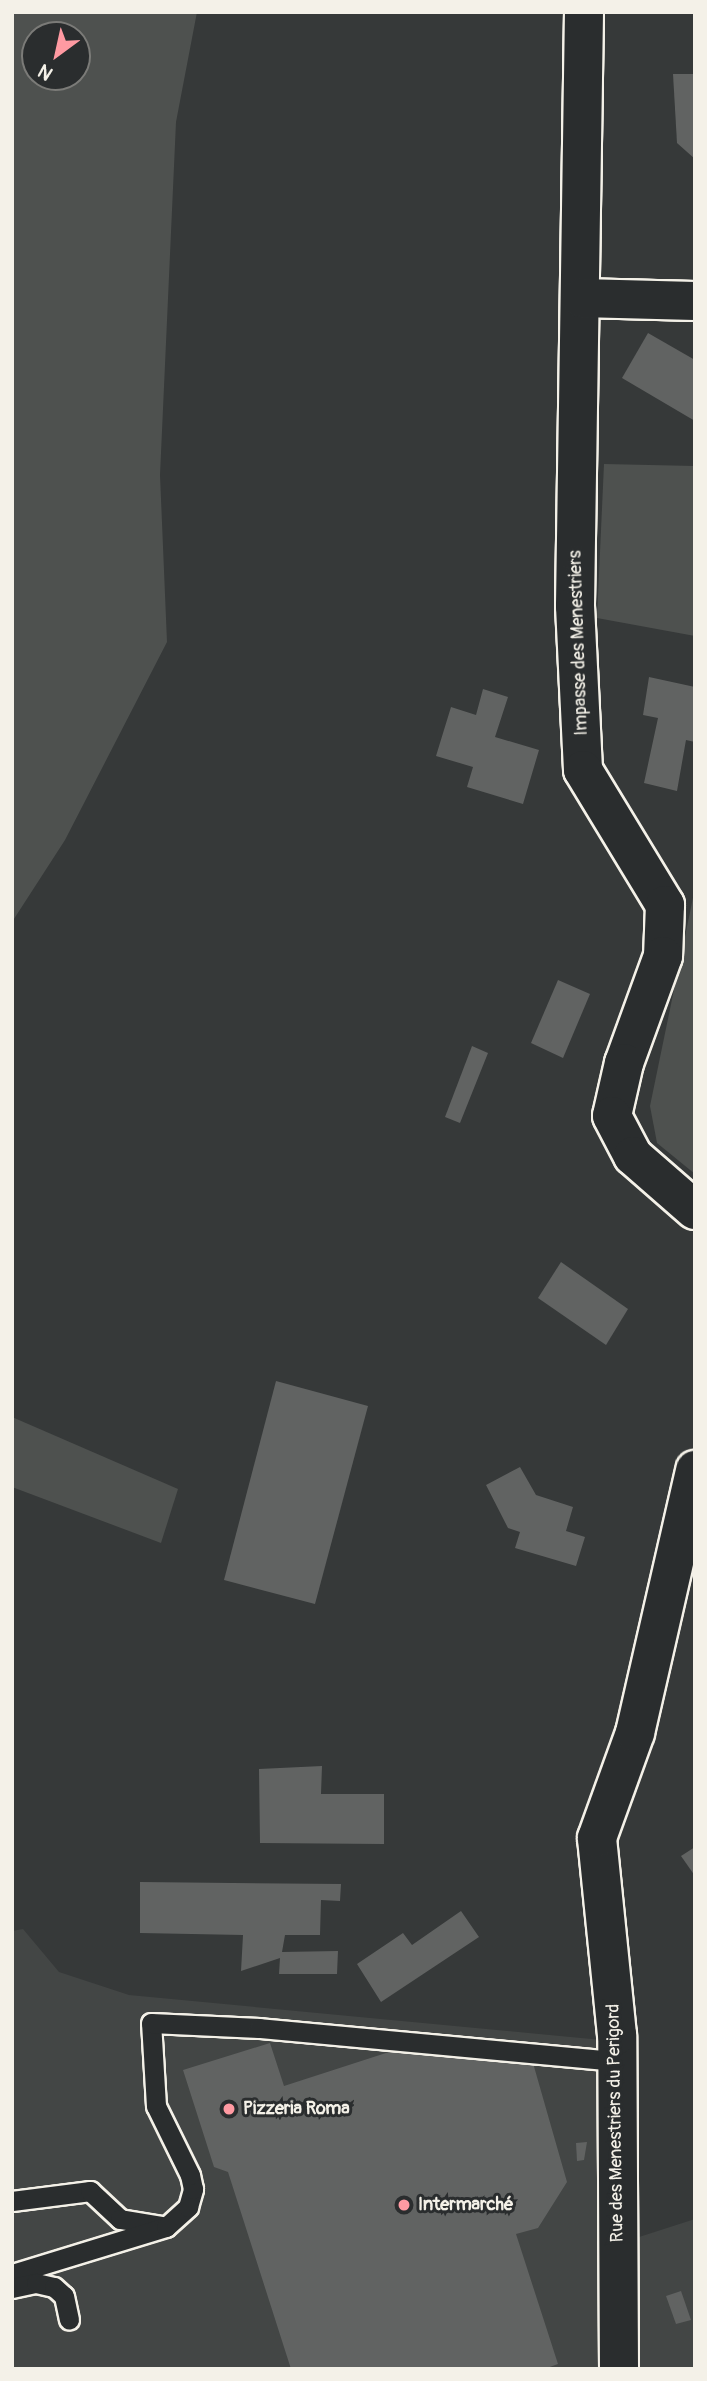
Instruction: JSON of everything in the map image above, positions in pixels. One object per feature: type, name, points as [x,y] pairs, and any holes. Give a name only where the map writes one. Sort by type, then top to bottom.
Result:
[{"type":"street","name":"Impasse des Menestriers","points":[[584,12],[575,606],[583,770],[665,905],[663,956],[624,1063],[612,1116],[633,1156],[695,1210]]},
{"type":"street","points":[[581,298],[695,301]]},
{"type":"street","name":"Rue des Menestriers du Perigord","points":[[619,2369],[617,2048],[597,1838],[635,1733],[695,1470]]},
{"type":"lane","points":[[12,2274],[166,2227],[188,2207],[193,2189],[190,2175],[156,2106],[151,2023],[617,2048]]},
{"type":"lane","points":[[12,2201],[90,2191],[120,2219],[166,2227]]},
{"type":"lane","points":[[12,2288],[36,2283],[54,2287],[64,2296],[69,2319]]},
{"type":"shaded area","points":[[12,12],[197,12],[176,122],[160,475],[167,642],[65,840],[12,922]]},
{"type":"shaded area","points":[[604,464],[695,466],[695,636],[597,618]]},
{"type":"shaded area","points":[[695,888],[695,1174],[657,1143],[650,1106]]},
{"type":"shaded area","points":[[12,1417],[178,1489],[161,1543],[12,1487]]},
{"type":"shaded area","points":[[23,1929],[59,1972],[129,1995],[602,2040],[636,2238],[695,2219],[695,2369],[12,2369],[12,1931]]},
{"type":"building","points":[[673,74],[695,74],[695,159],[677,143]]},
{"type":"building","points":[[648,333],[695,360],[695,421],[622,378]]},
{"type":"building","points":[[649,677],[695,687],[695,742],[686,740],[677,791],[644,783],[658,718],[643,715]]},
{"type":"building","points":[[483,689],[508,697],[495,737],[539,750],[523,804],[467,787],[473,767],[436,756],[451,707],[476,715]]},
{"type":"building","points":[[558,980],[590,994],[563,1058],[531,1043]]},
{"type":"building","points":[[472,1046],[488,1053],[460,1123],[445,1117]]},
{"type":"building","points":[[561,1262],[628,1309],[606,1345],[538,1298]]},
{"type":"building","points":[[276,1381],[368,1406],[315,1604],[224,1580]]},
{"type":"building","points":[[520,1467],[536,1495],[573,1507],[566,1531],[585,1537],[576,1566],[515,1548],[520,1532],[508,1528],[486,1485]]},
{"type":"building","points":[[322,1766],[321,1794],[384,1794],[384,1844],[260,1843],[259,1769]]},
{"type":"building","points":[[695,1847],[695,1876],[681,1856]]},
{"type":"building","points":[[140,1882],[341,1884],[340,1901],[321,1900],[320,1935],[285,1935],[282,1952],[338,1951],[337,1974],[279,1974],[280,1958],[241,1971],[243,1935],[140,1933]]},
{"type":"building","points":[[461,1911],[479,1937],[381,2002],[357,1964],[403,1933],[412,1945]]},
{"type":"building","name":"Intermarché","points":[[270,2043],[284,2086],[389,2052],[533,2063],[567,2182],[538,2228],[516,2234],[558,2364],[544,2369],[291,2369],[228,2172],[214,2167],[183,2070]]},
{"type":"building","points":[[587,2142],[584,2160],[577,2161],[576,2143]]},
{"type":"building","points":[[681,2291],[691,2320],[676,2324],[666,2296]]},
{"type":"place","name":"Pizzeria Roma","points":[[229,2109]]},
{"type":"place","name":"Intermarché","points":[[404,2205]]}]
